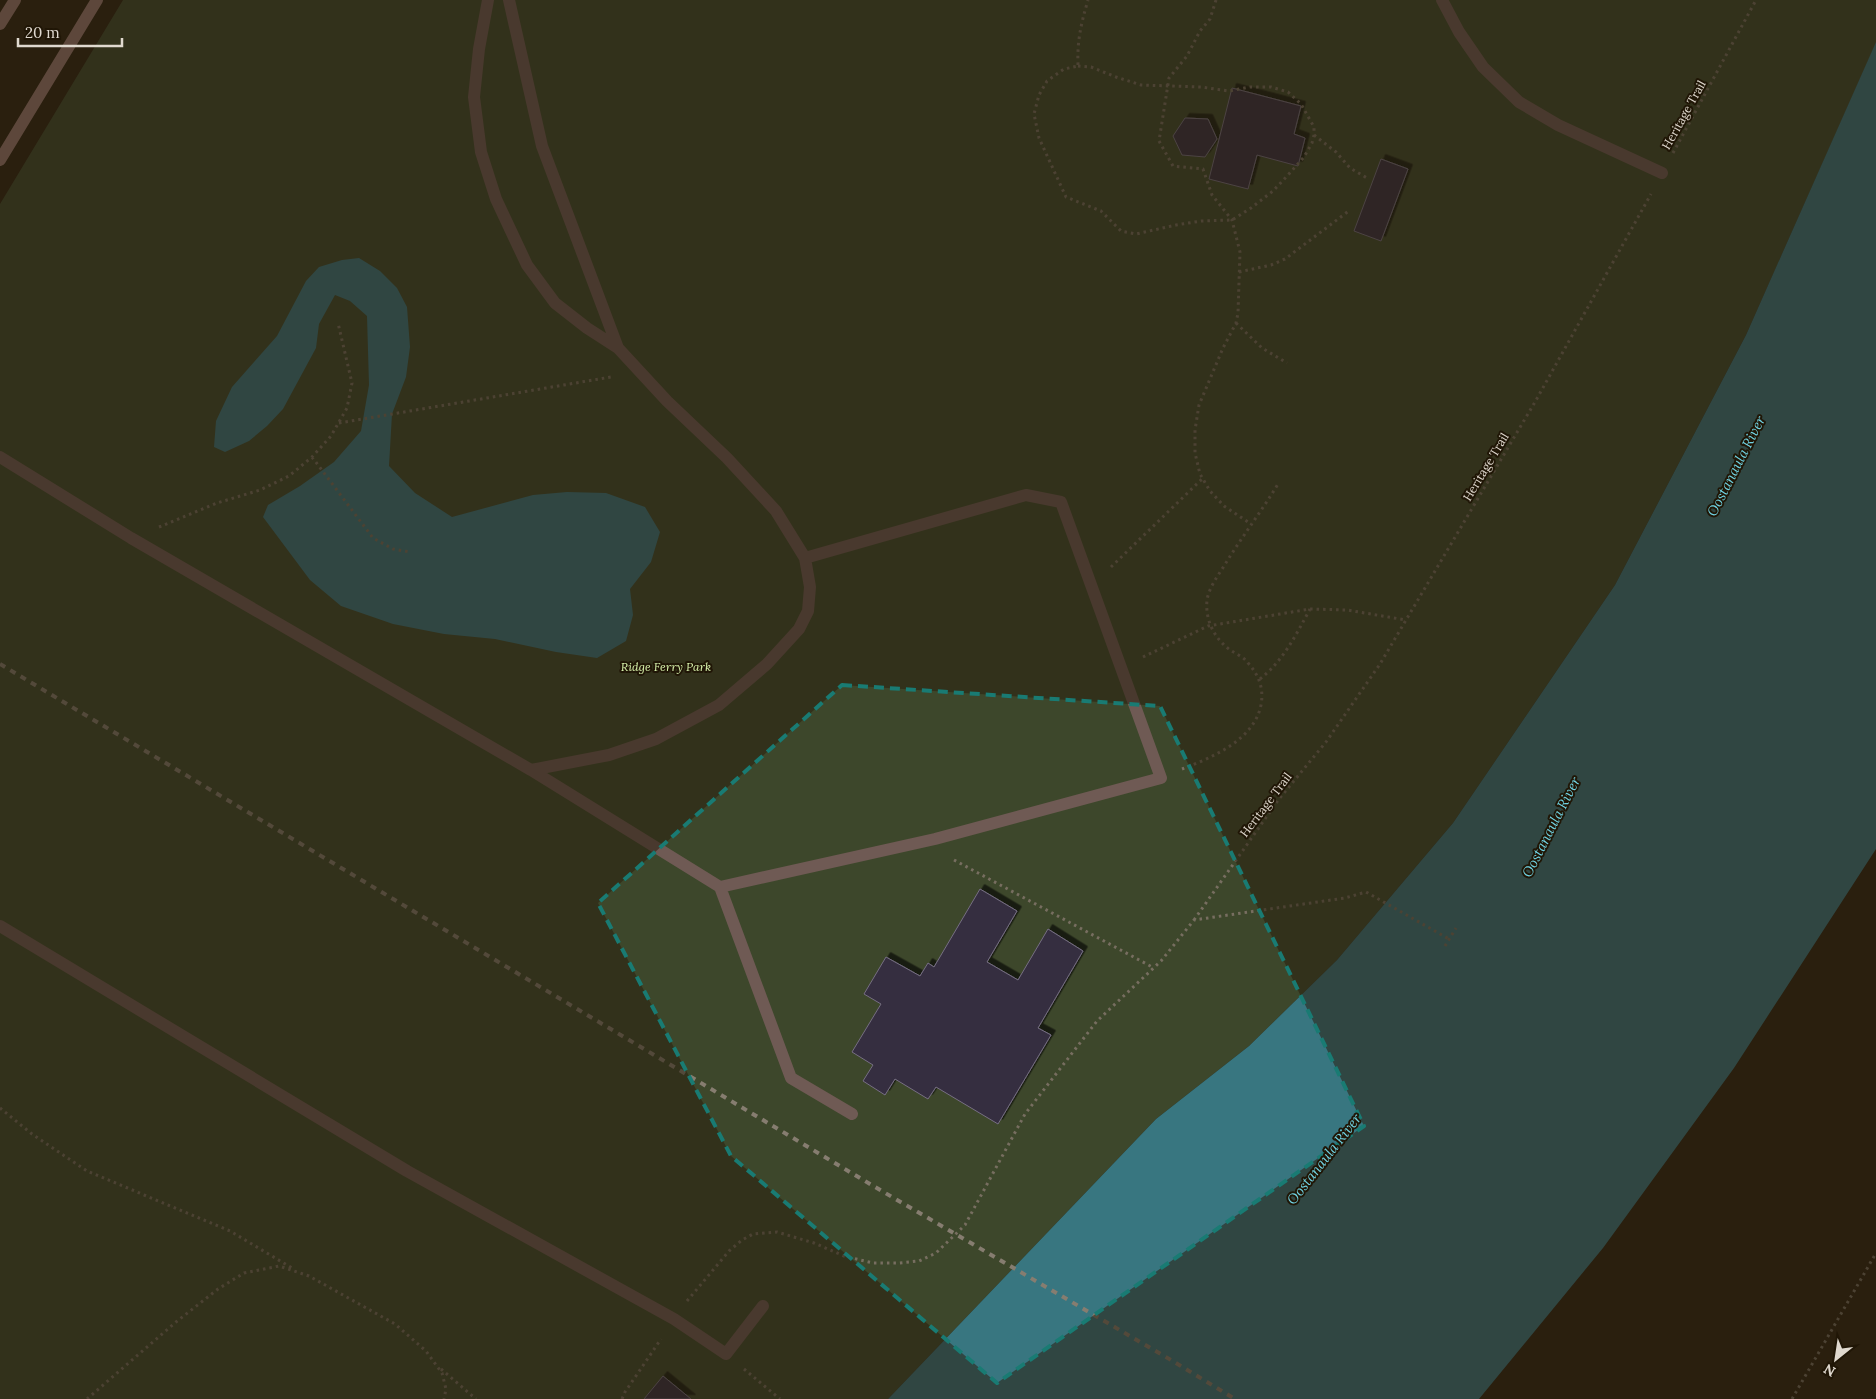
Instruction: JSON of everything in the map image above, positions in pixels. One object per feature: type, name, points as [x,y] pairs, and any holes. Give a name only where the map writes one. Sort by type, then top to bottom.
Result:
[{"type":"main road","points":[[0,24],[15,0]]},
{"type":"main road","points":[[0,160],[97,0]]},
{"type":"lane","points":[[488,0],[479,49],[474,97],[481,152],[496,199],[527,265],[556,303],[587,328],[618,348],[667,401],[728,458],[776,511],[804,558],[810,587],[808,612],[799,628],[767,664],[719,705],[656,739],[608,755],[532,770]]},
{"type":"lane","points":[[509,0],[542,146],[618,348]]},
{"type":"lane","points":[[1442,0],[1459,32],[1483,67],[1519,102],[1558,125],[1662,173]]},
{"type":"lane","points":[[0,457],[130,538],[532,770],[720,887],[791,1078],[852,1114]]},
{"type":"lane","points":[[720,887],[921,842],[1161,778],[1061,502],[1026,495],[804,558]]},
{"type":"lane","points":[[0,926],[407,1171],[674,1319],[726,1354],[763,1306]]},
{"type":"path","points":[[1078,66],[1077,46],[1080,27],[1088,0]]},
{"type":"path","points":[[1216,0],[1210,19],[1200,31],[1187,56],[1169,78],[1159,141],[1173,166],[1203,169],[1212,195],[1232,220],[1240,252],[1236,323],[1223,348],[1199,405],[1194,452],[1202,479],[1224,506],[1251,524]]},
{"type":"path","name":"Heritage Trail","points":[[622,1399],[695,1289],[729,1251],[753,1234],[777,1232],[814,1242],[844,1256],[873,1263],[899,1263],[919,1261],[936,1252],[965,1225],[1025,1114],[1097,1021],[1154,968],[1194,920],[1279,799],[1326,742],[1380,664],[1535,402],[1756,0]]},
{"type":"path","points":[[1092,66],[1141,86],[1201,87],[1228,92],[1250,87],[1271,86],[1288,92],[1301,104],[1314,127],[1314,135],[1304,157],[1273,191],[1232,220],[1193,222],[1136,234],[1121,230],[1101,211],[1066,197],[1040,138],[1034,114],[1039,95],[1047,81],[1064,69],[1092,66]]},
{"type":"path","points":[[1314,135],[1336,152],[1350,168],[1367,178]]},
{"type":"path","points":[[1239,272],[1271,265],[1285,259],[1350,210]]},
{"type":"path","points":[[130,538],[217,504],[260,490],[289,476],[312,457],[331,436],[347,408],[352,383],[338,323]]},
{"type":"path","points":[[1236,323],[1262,348],[1287,363]]},
{"type":"path","points":[[338,424],[641,372]]},
{"type":"path","points":[[312,457],[373,538],[393,549],[410,552]]},
{"type":"path","points":[[1091,585],[1202,479]]},
{"type":"path","points":[[1161,778],[1201,762],[1226,749],[1244,735],[1258,717],[1263,697],[1260,679],[1248,662],[1228,648],[1214,633],[1207,618],[1207,599],[1212,585],[1278,484]]},
{"type":"path","points":[[1121,668],[1208,626],[1310,608],[1348,610],[1406,620]]},
{"type":"path","points":[[1260,679],[1272,670],[1293,641],[1310,608]]},
{"type":"path","points":[[921,842],[1154,968]]},
{"type":"path","points":[[1194,920],[1345,898],[1366,892],[1449,939]]},
{"type":"path","points":[[1445,946],[1456,928]]},
{"type":"path","points":[[0,1108],[32,1134],[87,1171],[230,1230],[299,1272]]},
{"type":"path","points":[[1792,1399],[1876,1253]]},
{"type":"path","points":[[86,1399],[176,1322],[218,1289],[244,1273],[279,1266],[309,1276],[395,1324],[426,1351],[442,1373],[446,1389],[444,1399]]},
{"type":"path","points":[[726,1354],[780,1399]]},
{"type":"path","points":[[435,1364],[476,1399]]},
{"type":"highlighted area","points":[[842,685],[1160,706],[1364,1126],[997,1383],[731,1156],[598,903]]},
{"type":"green space","name":"Ridge Ferry Park","points":[[123,0],[1876,0],[1876,43],[1746,335],[1615,585],[1453,823],[1337,960],[1249,1046],[1156,1119],[888,1399],[0,1399],[0,204]]},
{"type":"water","name":"Oostanaula River","points":[[1876,42],[1876,849],[1734,1068],[1603,1248],[1479,1399],[888,1399],[1156,1119],[1249,1046],[1337,960],[1453,823],[1615,585],[1746,335]]},
{"type":"water","points":[[359,258],[380,271],[397,288],[407,307],[410,347],[406,377],[392,414],[389,466],[415,493],[452,517],[533,495],[567,492],[606,493],[645,507],[660,532],[651,562],[630,589],[633,615],[626,641],[597,658],[556,652],[495,639],[444,634],[393,624],[341,606],[310,580],[263,517],[268,505],[300,486],[334,462],[361,431],[369,385],[367,316],[350,301],[335,295],[319,324],[316,348],[283,409],[249,441],[225,452],[214,447],[216,421],[232,387],[277,336],[306,281],[319,267],[342,260]]},
{"type":"building","points":[[1232,88],[1301,106],[1294,134],[1305,138],[1298,166],[1257,155],[1248,189],[1209,179]]},
{"type":"building","points":[[1185,118],[1208,119],[1217,139],[1205,157],[1182,155],[1173,136]]},
{"type":"building","points":[[1381,159],[1408,169],[1381,241],[1354,231]]},
{"type":"building","points":[[980,889],[1017,911],[987,962],[1018,980],[1048,929],[1083,951],[1038,1028],[1051,1035],[998,1124],[936,1087],[928,1099],[895,1079],[885,1095],[863,1081],[873,1065],[852,1052],[881,1004],[864,994],[886,957],[920,976],[928,963],[934,967]]},
{"type":"building","points":[[663,1376],[691,1399],[644,1399]]},
{"type":"railway","points":[[0,664],[875,1187],[1235,1399]]}]
